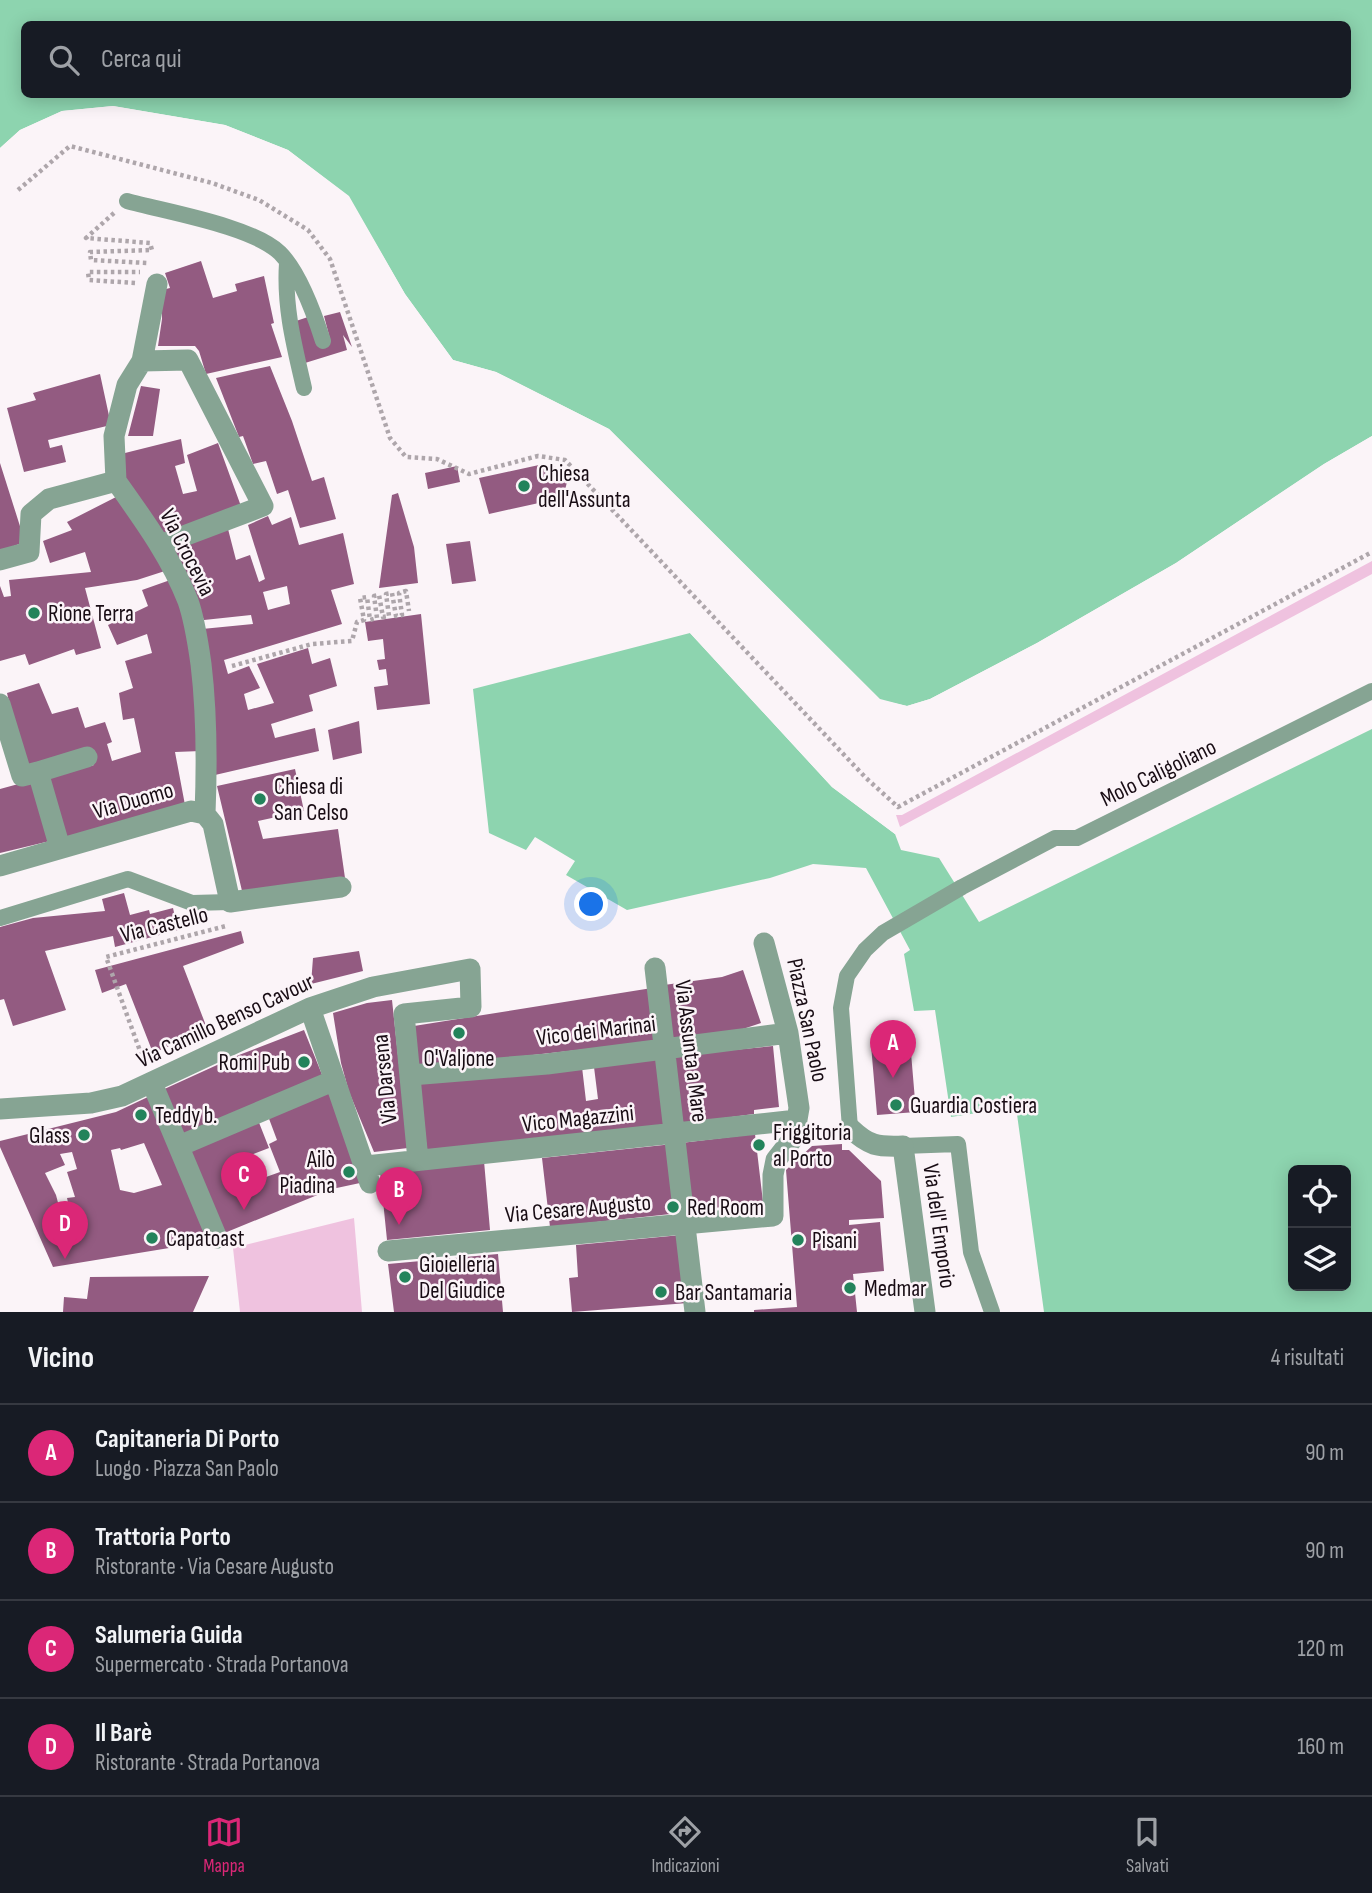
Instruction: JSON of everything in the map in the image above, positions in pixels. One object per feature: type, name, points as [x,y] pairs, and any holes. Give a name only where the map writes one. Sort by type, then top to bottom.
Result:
[{"type":"street","points":[[0,560],[29,552],[31,514],[49,499],[116,481],[114,436],[127,385],[142,360],[155,273]]},
{"type":"street","points":[[142,360],[188,360],[263,506],[160,545]]},
{"type":"street","name":"Via Crocevia","points":[[116,481],[160,545],[188,601],[197,634],[208,748],[205,814]]},
{"type":"street","points":[[0,704],[22,776],[87,757]]},
{"type":"street","points":[[38,772],[60,848]]},
{"type":"street","name":"Via Duomo","points":[[0,866],[191,811],[205,814],[213,824],[230,902]]},
{"type":"street","points":[[230,902],[341,887]]},
{"type":"street","name":"Piazza San Paolo","points":[[764,943],[788,1032],[798,1114]]},
{"type":"street","name":"Via Assunta a Mare","points":[[655,968],[687,1224],[695,1312]]},
{"type":"street","name":"Via Camillo Benso Cavour","points":[[0,1109],[91,1103],[122,1096],[310,1007],[373,987],[470,969]]},
{"type":"street","name":"Via Darsena","points":[[418,1160],[404,1014],[471,1007],[470,969]]},
{"type":"street","points":[[179,1146],[335,1080],[310,1007]]},
{"type":"street","name":"Vico dei Marinai","points":[[411,1075],[547,1064],[788,1032]]},
{"type":"street","name":"Vico Magazzini","points":[[335,1080],[368,1175],[418,1160],[676,1133],[798,1114]]},
{"type":"street","points":[[152,1083],[217,1238]]},
{"type":"street","name":"Via Cesare Augusto","points":[[388,1251],[773,1216],[776,1160],[794,1137],[798,1114]]},
{"type":"street","points":[[850,1128],[878,1147],[903,1146]]},
{"type":"street","name":"Via dell' Emporio","points":[[903,1146],[925,1312]]},
{"type":"lane","points":[[127,201],[251,233],[281,254],[297,279],[323,341]]},
{"type":"lane","points":[[287,263],[287,317],[304,388]]},
{"type":"lane","name":"Molo Caligoliano","points":[[850,1128],[841,1008],[843,991],[855,962],[883,933],[1055,838],[1077,838],[1372,691]]},
{"type":"lane","points":[[0,918],[128,879],[192,903],[230,902]]},
{"type":"lane","points":[[903,1146],[958,1144],[971,1252],[992,1312]]},
{"type":"path","points":[[127,201],[86,238],[150,243],[152,250],[90,252],[92,260],[155,273]]},
{"type":"path","points":[[88,272],[155,273],[89,281],[88,272]]},
{"type":"path","points":[[471,480],[469,474],[538,456],[565,460],[856,768],[898,807],[1372,552]]},
{"type":"path","points":[[232,666],[312,644],[352,641],[357,622],[364,620],[360,598],[367,597],[370,620],[377,618],[374,596],[379,595],[383,617],[389,616],[386,594],[392,593],[396,615],[402,615],[399,593],[406,591],[409,611]]},
{"type":"path","name":"Via Castello","points":[[152,1083],[106,957],[235,924]]},
{"type":"shaded area","points":[[0,0],[1372,0],[1372,436],[1324,464],[1176,563],[1037,643],[930,699],[907,706],[880,699],[609,429],[496,372],[453,360],[405,294],[349,196],[288,150],[225,125],[113,106],[62,111],[20,130],[0,148]]},
{"type":"shaded area","points":[[1372,561],[1372,574],[900,827],[896,815],[902,815]]},
{"type":"shaded area","points":[[690,633],[832,787],[895,834],[901,850],[939,858],[979,922],[1372,729],[1372,1312],[1044,1312],[1016,1107],[951,1117],[935,1010],[914,1011],[904,954],[910,950],[866,868],[813,864],[770,878],[627,910],[566,875],[575,861],[535,837],[526,850],[489,833],[473,689]]},
{"type":"shaded area","points":[[354,1218],[362,1312],[240,1312],[233,1248]]},
{"type":"pier","points":[[113,106],[225,125],[288,150],[348,196],[405,294],[453,360],[496,372],[609,429],[880,700],[907,706],[930,699],[1037,643],[1176,563],[1324,464],[1372,436],[1372,440],[1326,467],[1178,566],[1039,646],[931,703],[907,709],[879,703],[607,431],[495,375],[451,363],[402,296],[346,199],[287,153],[225,128],[113,110],[63,114],[22,133],[0,152],[0,148],[20,130],[62,111]]},
{"type":"pier","points":[[694,632],[834,784],[897,831],[895,834],[832,787],[690,633]]},
{"type":"building","points":[[201,261],[213,298],[237,291],[235,284],[264,276],[274,323],[271,324],[282,357],[206,374],[195,346],[158,346],[162,290],[170,288],[165,273]]},
{"type":"building","points":[[340,312],[352,347],[343,335],[347,350],[305,363],[293,322],[308,317],[330,339],[324,316]]},
{"type":"building","points":[[270,366],[312,481],[324,477],[336,519],[300,528],[288,490],[277,494],[266,461],[253,464],[243,436],[239,437],[216,378]]},
{"type":"building","points":[[100,374],[111,425],[48,440],[50,448],[62,445],[66,462],[24,472],[7,408],[36,400],[33,393]]},
{"type":"building","points":[[141,386],[160,389],[153,436],[128,436]]},
{"type":"building","points":[[181,439],[185,463],[175,466],[183,494],[197,491],[187,455],[218,443],[242,509],[164,538],[123,476],[121,454]]},
{"type":"building","points":[[0,463],[25,542],[0,551]]},
{"type":"building","name":"Chiesa dell'Assunta","points":[[539,465],[552,465],[562,471],[567,482],[565,490],[548,501],[489,514],[479,478]]},
{"type":"building","points":[[457,466],[460,482],[428,489],[425,473]]},
{"type":"building","points":[[398,493],[414,547],[418,583],[379,588],[392,495]]},
{"type":"building","points":[[118,496],[168,570],[137,580],[85,588],[101,648],[76,655],[74,649],[29,665],[25,654],[0,661],[0,586],[4,597],[11,596],[9,580],[91,572],[85,552],[50,563],[43,541],[72,530],[67,522]]},
{"type":"building","points":[[268,516],[272,525],[291,517],[299,545],[343,533],[354,584],[331,590],[342,624],[224,660],[228,674],[249,666],[260,688],[244,694],[248,710],[274,703],[257,664],[308,648],[312,664],[330,658],[337,686],[309,695],[313,711],[271,724],[275,738],[315,728],[319,751],[215,775],[202,629],[253,624],[251,615],[204,620],[172,549],[228,529],[236,560],[250,555],[259,582],[265,579],[248,525]],"holes":[[[287,586],[290,604],[268,610],[263,592]]]},
{"type":"building","points":[[470,541],[476,581],[452,584],[446,544]]},
{"type":"building","points":[[173,579],[188,615],[201,751],[175,752],[185,805],[65,840],[48,778],[94,765],[89,749],[24,768],[7,693],[39,683],[52,714],[78,707],[85,728],[105,722],[112,742],[107,744],[112,761],[141,752],[134,718],[123,720],[119,693],[133,688],[125,661],[152,653],[147,634],[117,645],[108,625],[148,606],[142,590]]},
{"type":"building","points":[[421,614],[430,704],[377,710],[374,687],[388,685],[386,669],[379,670],[377,660],[385,659],[383,639],[368,641],[365,622]]},
{"type":"building","points":[[359,721],[362,753],[333,760],[328,730]]},
{"type":"building","points":[[295,769],[304,811],[258,821],[263,839],[338,829],[345,878],[243,895],[217,786]]},
{"type":"building","points":[[33,780],[50,841],[0,853],[0,789]]},
{"type":"building","points":[[124,893],[130,915],[149,910],[150,914],[173,908],[178,930],[115,947],[113,936],[45,951],[66,1010],[13,1026],[4,999],[0,1000],[0,927],[33,918],[105,911],[102,899]]},
{"type":"building","points":[[241,931],[244,943],[183,966],[210,1036],[191,1046],[188,1038],[153,1053],[126,984],[102,993],[95,970]]},
{"type":"building","points":[[359,951],[363,971],[311,984],[313,958]]},
{"type":"building","points":[[743,970],[761,1023],[740,1030],[671,1040],[664,985],[722,977]]},
{"type":"building","points":[[652,988],[659,1041],[417,1068],[414,1026]]},
{"type":"building","points":[[392,1000],[408,1148],[374,1152],[349,1092],[333,1013],[367,1003]]},
{"type":"building","points":[[304,1030],[325,1082],[182,1140],[160,1091],[239,1055]]},
{"type":"building","points":[[910,1041],[916,1112],[877,1115],[871,1045]]},
{"type":"building","points":[[773,1046],[779,1107],[754,1110],[754,1114],[679,1124],[671,1056]]},
{"type":"building","points":[[663,1057],[672,1125],[427,1152],[420,1081],[582,1067],[586,1101],[598,1099],[594,1067]]},
{"type":"building","points":[[328,1090],[360,1183],[332,1189],[222,1234],[189,1147],[258,1120],[269,1148],[238,1160],[244,1172],[261,1166],[266,1177],[280,1172],[269,1144],[277,1140],[268,1116]]},
{"type":"building","points":[[150,1096],[212,1241],[53,1267],[0,1147],[0,1141],[116,1112]],"holes":[[[144,1143],[162,1185],[134,1193],[120,1190],[111,1150]],[[72,1152],[77,1169],[67,1172],[75,1197],[67,1198],[71,1216],[62,1218],[56,1195],[45,1173],[65,1165],[60,1154]]]},
{"type":"building","points":[[755,1134],[763,1202],[689,1211],[681,1143]]},
{"type":"building","points":[[673,1144],[680,1213],[550,1227],[542,1158]]},
{"type":"building","points":[[842,1144],[842,1150],[849,1150],[881,1181],[884,1218],[849,1220],[849,1225],[880,1222],[884,1271],[853,1274],[857,1312],[754,1312],[797,1307],[786,1170],[812,1146]]},
{"type":"building","points":[[484,1161],[490,1230],[387,1240],[380,1171]]},
{"type":"building","points":[[681,1235],[688,1303],[572,1312],[569,1278],[578,1277],[576,1245]]},
{"type":"building","points":[[498,1254],[503,1312],[394,1312],[388,1264]]},
{"type":"building","points":[[209,1276],[193,1312],[63,1312],[64,1297],[87,1299],[90,1277]]},
{"type":"place","name":"Chiesa dell'Assunta","points":[[524,486]]},
{"type":"place","name":"Rione Terra","points":[[34,613]]},
{"type":"place","name":"Chiesa di San Celso","points":[[260,799]]},
{"type":"place","name":"O'Valjone","points":[[459,1033]]},
{"type":"place","name":"Romi Pub","points":[[304,1062]]},
{"type":"place","name":"Capitaneria Di Porto","points":[[893,1078]]},
{"type":"place","name":"Guardia Costiera","points":[[896,1105]]},
{"type":"place","name":"Teddy b.","points":[[141,1115]]},
{"type":"place","name":"Glass","points":[[84,1135]]},
{"type":"place","name":"Friggitoria al Porto","points":[[759,1145]]},
{"type":"place","name":"Ailò Piadina","points":[[349,1172]]},
{"type":"place","name":"Red Room","points":[[673,1207]]},
{"type":"place","name":"Salumeria Guida","points":[[244,1210]]},
{"type":"place","name":"Trattoria Porto","points":[[399,1225]]},
{"type":"place","name":"Capatoast","points":[[152,1238]]},
{"type":"place","name":"Pisani","points":[[798,1240]]},
{"type":"place","name":"Il Barè","points":[[65,1259]]},
{"type":"place","name":"Gioielleria Del Giudice","points":[[405,1277]]},
{"type":"place","name":"Medmar","points":[[850,1288]]},
{"type":"place","name":"Bar Santamaria","points":[[661,1292]]}]
